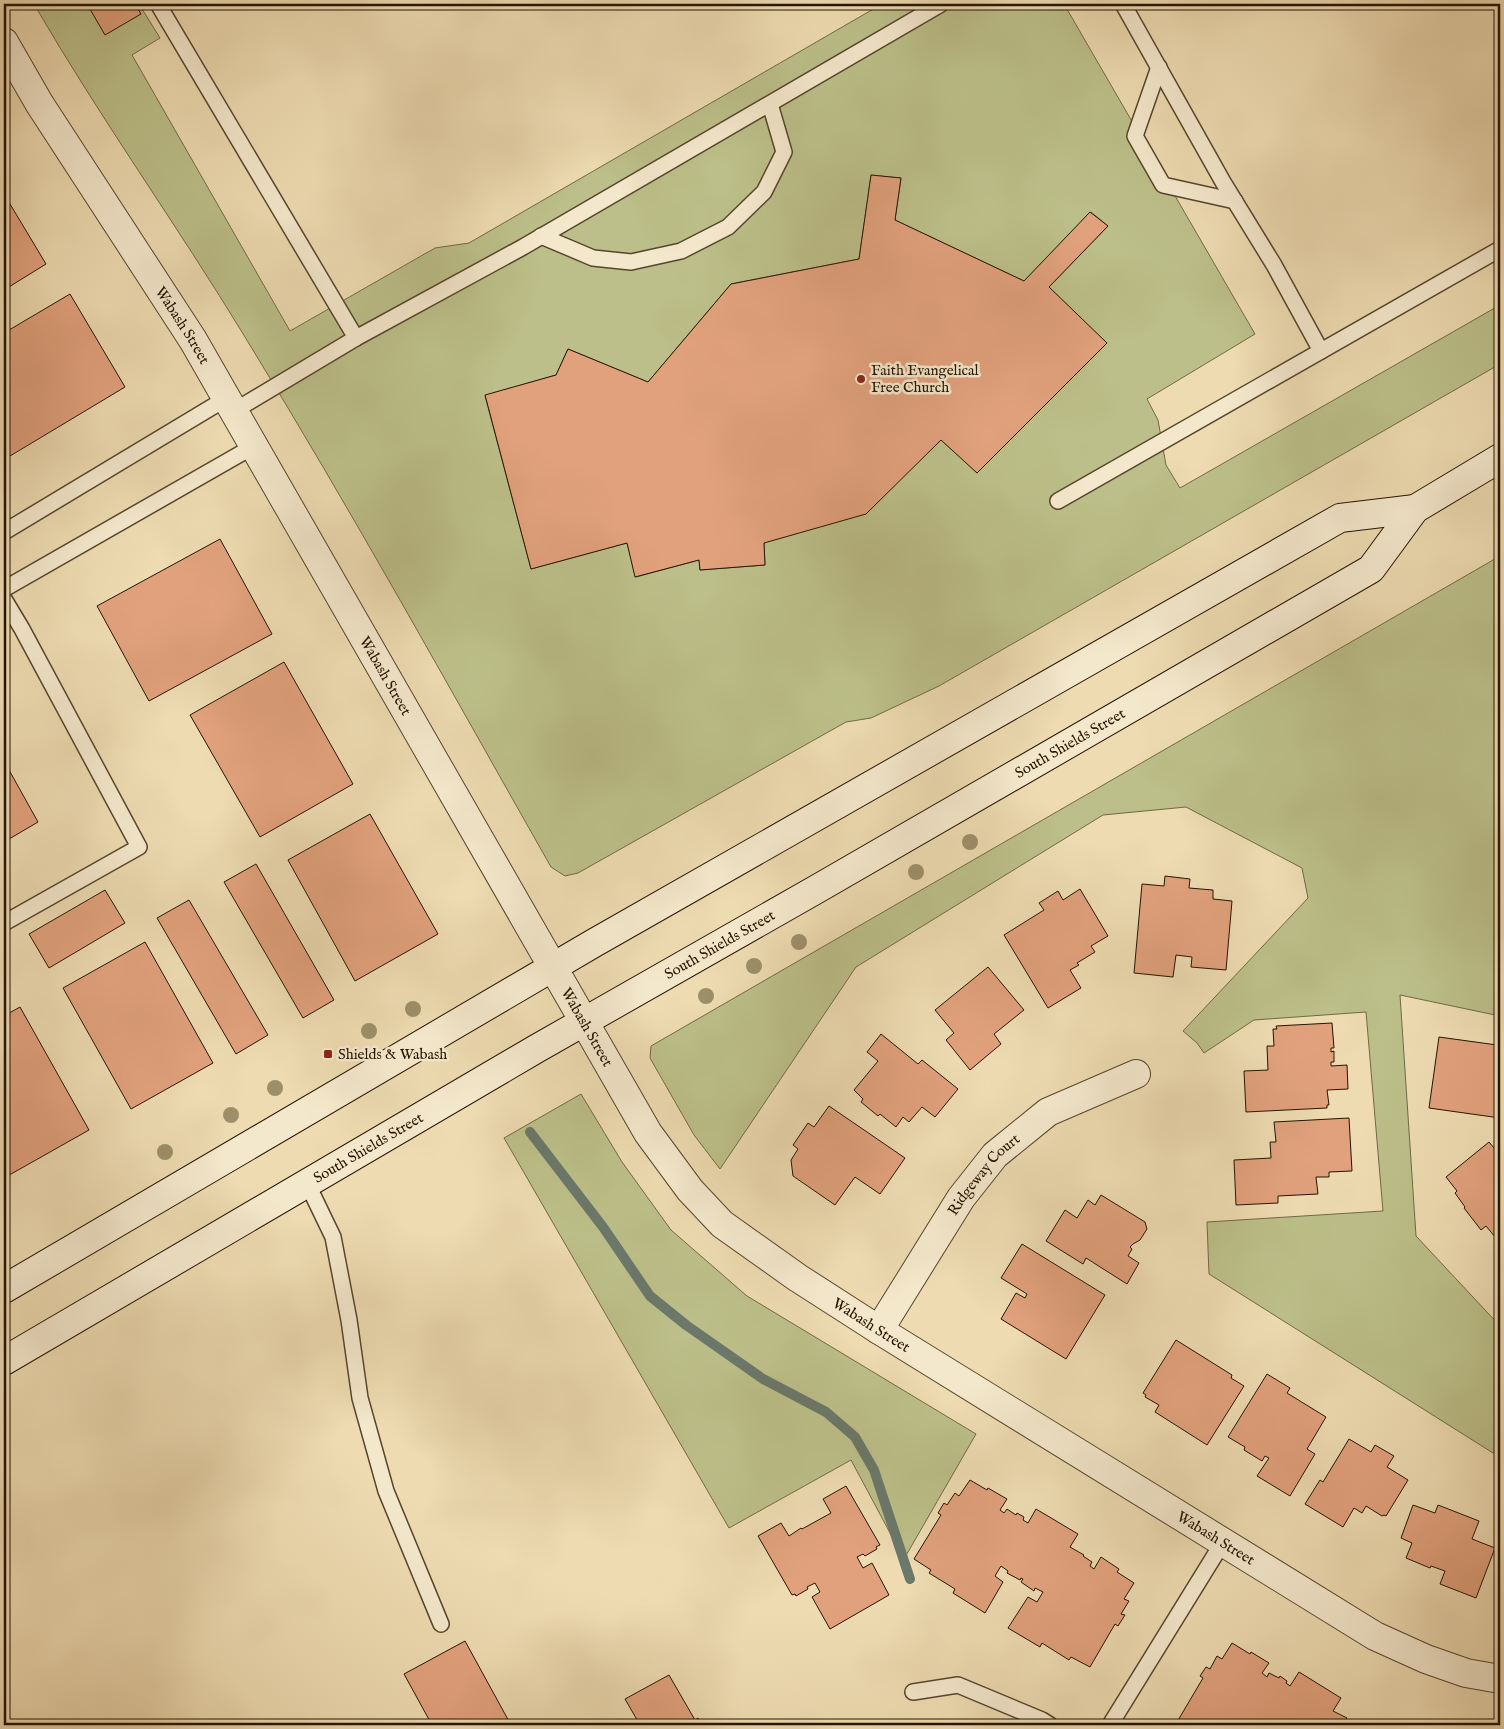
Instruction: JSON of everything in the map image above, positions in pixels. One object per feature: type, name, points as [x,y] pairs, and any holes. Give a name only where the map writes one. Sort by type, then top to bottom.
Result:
[{"type":"main road","name":"Wabash Street","points":[[4,42],[39,103],[194,340],[648,1133],[690,1190],[722,1224],[798,1278],[1375,1636],[1426,1659],[1466,1673],[1500,1680]]},
{"type":"main road","name":"South Shields Street","points":[[4,1361],[584,1021],[817,889],[1371,569],[1415,509],[1500,458]]},
{"type":"main road","name":"South Shields Street","points":[[4,1289],[552,967],[1340,518],[1415,509]]},
{"type":"main road","name":"Ridgeway Court","points":[[879,1330],[961,1198],[995,1155],[1048,1112],[1136,1074]]},
{"type":"lane","points":[[158,4],[356,338]]},
{"type":"lane","points":[[4,532],[230,405],[541,236],[942,4]]},
{"type":"lane","points":[[1123,4],[1235,201],[1274,265],[1321,352]]},
{"type":"lane","points":[[1159,67],[1135,136],[1163,185],[1235,201]]},
{"type":"lane","points":[[541,236],[592,258],[631,262],[681,251],[728,227],[764,192],[784,152],[770,104]]},
{"type":"lane","points":[[1058,501],[1500,249]]},
{"type":"lane","points":[[4,590],[254,446]]},
{"type":"lane","points":[[4,599],[140,847],[4,923]]},
{"type":"lane","points":[[307,1183],[333,1237],[349,1320],[360,1398],[386,1490],[441,1624]]},
{"type":"lane","points":[[1110,1725],[1223,1542]]},
{"type":"lane","points":[[913,1692],[958,1685],[1050,1725]]},
{"type":"green space","points":[[34,4],[139,4],[160,38],[132,55],[290,331],[435,248],[469,243],[882,4],[1064,4],[1255,334],[1147,399],[1158,420],[1166,465],[1180,488],[1500,305],[1500,364],[939,686],[871,718],[846,722],[578,873],[565,876],[551,867],[285,402],[193,254]],"holes":[[[871,175],[901,178],[895,220],[1024,281],[1091,212],[1108,226],[1049,287],[1106,343],[977,472],[941,440],[764,543],[765,565],[700,570],[699,560],[636,577],[627,543],[531,569],[485,396],[556,375],[568,349],[648,382],[731,284],[859,259]]]},
{"type":"green space","points":[[1500,556],[1500,1016],[1400,995],[1416,1236],[1500,1326],[1500,1454],[1493,1453],[1209,1274],[1207,1222],[1383,1211],[1366,1012],[1254,1020],[1204,1053],[1197,1043],[1183,1031],[1308,898],[1302,868],[1186,807],[1103,815],[856,967],[720,1169],[694,1135],[650,1058],[651,1046]]},
{"type":"green space","points":[[581,1094],[622,1162],[671,1230],[747,1296],[976,1434],[904,1559],[851,1460],[729,1528],[504,1138]]},
{"type":"building","points":[[87,4],[135,4],[141,14],[105,35]]},
{"type":"building","name":"Faith Evangelical Free Church","points":[[871,175],[901,178],[895,220],[1024,281],[1090,212],[1108,226],[1049,287],[1107,343],[977,473],[941,440],[866,514],[764,543],[765,565],[700,570],[699,560],[635,577],[627,543],[531,569],[485,395],[556,375],[568,349],[648,382],[731,284],[859,259]]},
{"type":"building","points":[[4,194],[46,264],[4,290]]},
{"type":"building","points":[[70,294],[125,387],[5,459],[4,333]]},
{"type":"building","points":[[220,539],[272,634],[149,701],[97,606]]},
{"type":"building","points":[[284,662],[353,784],[260,837],[190,715]]},
{"type":"building","points":[[4,761],[38,822],[4,842]]},
{"type":"building","points":[[370,814],[438,934],[355,981],[288,860]]},
{"type":"building","points":[[256,864],[334,1000],[303,1018],[224,882]]},
{"type":"building","points":[[1165,876],[1190,879],[1189,888],[1213,890],[1213,899],[1232,901],[1226,970],[1191,967],[1192,957],[1176,955],[1173,977],[1134,973],[1142,884],[1164,886]]},
{"type":"building","points":[[1080,889],[1108,936],[1091,946],[1095,952],[1077,963],[1079,965],[1070,970],[1081,988],[1048,1008],[1004,935],[1044,910],[1039,903],[1058,891],[1063,900]]},
{"type":"building","points":[[105,890],[125,923],[49,968],[29,934]]},
{"type":"building","points":[[189,900],[268,1035],[236,1054],[157,918]]},
{"type":"building","points":[[145,942],[213,1063],[131,1109],[63,988]]},
{"type":"building","points":[[988,967],[1024,1010],[994,1034],[1001,1044],[970,1070],[946,1040],[954,1033],[935,1010]]},
{"type":"building","points":[[20,1007],[89,1130],[4,1178],[4,1016]]},
{"type":"building","points":[[1332,1023],[1334,1048],[1331,1048],[1331,1052],[1334,1051],[1334,1062],[1331,1062],[1331,1066],[1347,1065],[1348,1089],[1327,1090],[1329,1105],[1327,1105],[1327,1108],[1246,1112],[1244,1071],[1268,1070],[1267,1046],[1274,1046],[1273,1029],[1277,1029],[1276,1026]]},
{"type":"building","points":[[881,1034],[918,1064],[922,1060],[958,1089],[935,1117],[922,1107],[909,1122],[903,1117],[896,1127],[880,1114],[878,1116],[861,1102],[863,1099],[854,1090],[878,1061],[867,1052]]},
{"type":"building","points":[[1439,1037],[1497,1045],[1498,1039],[1500,1039],[1500,1118],[1429,1108]]},
{"type":"building","points":[[829,1106],[905,1158],[880,1194],[855,1177],[835,1205],[793,1176],[791,1160],[798,1149],[793,1145],[808,1123],[814,1127]]},
{"type":"building","points":[[1349,1118],[1352,1171],[1329,1172],[1329,1177],[1316,1177],[1318,1194],[1278,1196],[1278,1203],[1236,1205],[1234,1160],[1271,1158],[1270,1142],[1276,1142],[1274,1122]]},
{"type":"building","points":[[1489,1142],[1500,1155],[1500,1243],[1486,1226],[1481,1230],[1464,1208],[1455,1193],[1457,1191],[1446,1177]]},
{"type":"building","points":[[1101,1195],[1145,1222],[1147,1229],[1140,1240],[1130,1247],[1132,1249],[1128,1256],[1139,1263],[1127,1284],[1086,1258],[1083,1264],[1046,1241],[1065,1210],[1077,1218],[1088,1200],[1095,1205]]},
{"type":"building","points":[[1022,1244],[1105,1295],[1066,1359],[1001,1319],[1016,1293],[1025,1298],[1027,1294],[1001,1278]]},
{"type":"building","points":[[1176,1340],[1232,1375],[1231,1378],[1244,1386],[1207,1445],[1155,1412],[1159,1405],[1145,1397],[1146,1395],[1143,1393]]},
{"type":"building","points":[[1267,1374],[1290,1388],[1287,1393],[1326,1417],[1307,1449],[1315,1454],[1290,1496],[1257,1476],[1269,1458],[1265,1456],[1262,1461],[1244,1450],[1245,1447],[1228,1437]]},
{"type":"building","points":[[1349,1439],[1371,1452],[1375,1445],[1394,1456],[1387,1467],[1408,1480],[1386,1516],[1382,1516],[1366,1506],[1362,1513],[1354,1508],[1343,1527],[1305,1504],[1320,1480],[1323,1482]]},
{"type":"building","points":[[970,1480],[1007,1499],[1000,1510],[1004,1513],[1007,1509],[1016,1515],[1017,1513],[1024,1517],[1023,1520],[1028,1523],[1036,1509],[1078,1534],[1070,1547],[1092,1562],[1090,1566],[1094,1569],[1101,1557],[1119,1569],[1117,1572],[1134,1583],[1124,1599],[1129,1601],[1121,1614],[1125,1615],[1118,1626],[1115,1624],[1090,1667],[1071,1657],[1069,1660],[1042,1643],[1040,1647],[1008,1628],[1028,1597],[1037,1602],[1043,1592],[1035,1588],[1034,1591],[1021,1582],[1023,1579],[1021,1578],[1020,1580],[1007,1573],[1008,1571],[1001,1566],[995,1576],[1003,1582],[985,1613],[953,1593],[955,1589],[929,1573],[931,1570],[914,1559],[941,1515],[938,1513],[944,1503],[947,1505],[955,1493],[959,1496]]},
{"type":"building","points":[[846,1486],[880,1545],[865,1556],[863,1554],[857,1557],[863,1568],[872,1563],[889,1595],[830,1629],[812,1597],[820,1592],[815,1583],[796,1596],[795,1594],[792,1595],[758,1536],[781,1523],[789,1536],[831,1513],[823,1499]]},
{"type":"building","points":[[1413,1505],[1435,1513],[1438,1505],[1479,1521],[1472,1539],[1495,1548],[1476,1598],[1440,1584],[1445,1571],[1431,1566],[1430,1568],[1406,1558],[1412,1543],[1401,1538]]},
{"type":"building","points":[[465,1641],[511,1725],[432,1725],[404,1674]]},
{"type":"building","points":[[1232,1643],[1269,1663],[1262,1673],[1267,1677],[1269,1673],[1279,1678],[1280,1676],[1290,1686],[1299,1672],[1341,1698],[1333,1711],[1347,1718],[1355,1725],[1180,1725],[1177,1722],[1203,1678],[1200,1676],[1206,1667],[1210,1669],[1217,1656],[1222,1659]]},
{"type":"building","points":[[669,1675],[695,1720],[698,1718],[703,1725],[640,1725],[625,1699]]},
{"type":"waterway","points":[[530,1132],[603,1227],[650,1296],[686,1325],[763,1379],[826,1412],[855,1437],[874,1470],[910,1579]]},
{"type":"place","name":"Faith Evangelical Free Church","points":[[861,379]]},
{"type":"place","name":"Shields & Wabash","points":[[328,1054]]}]
